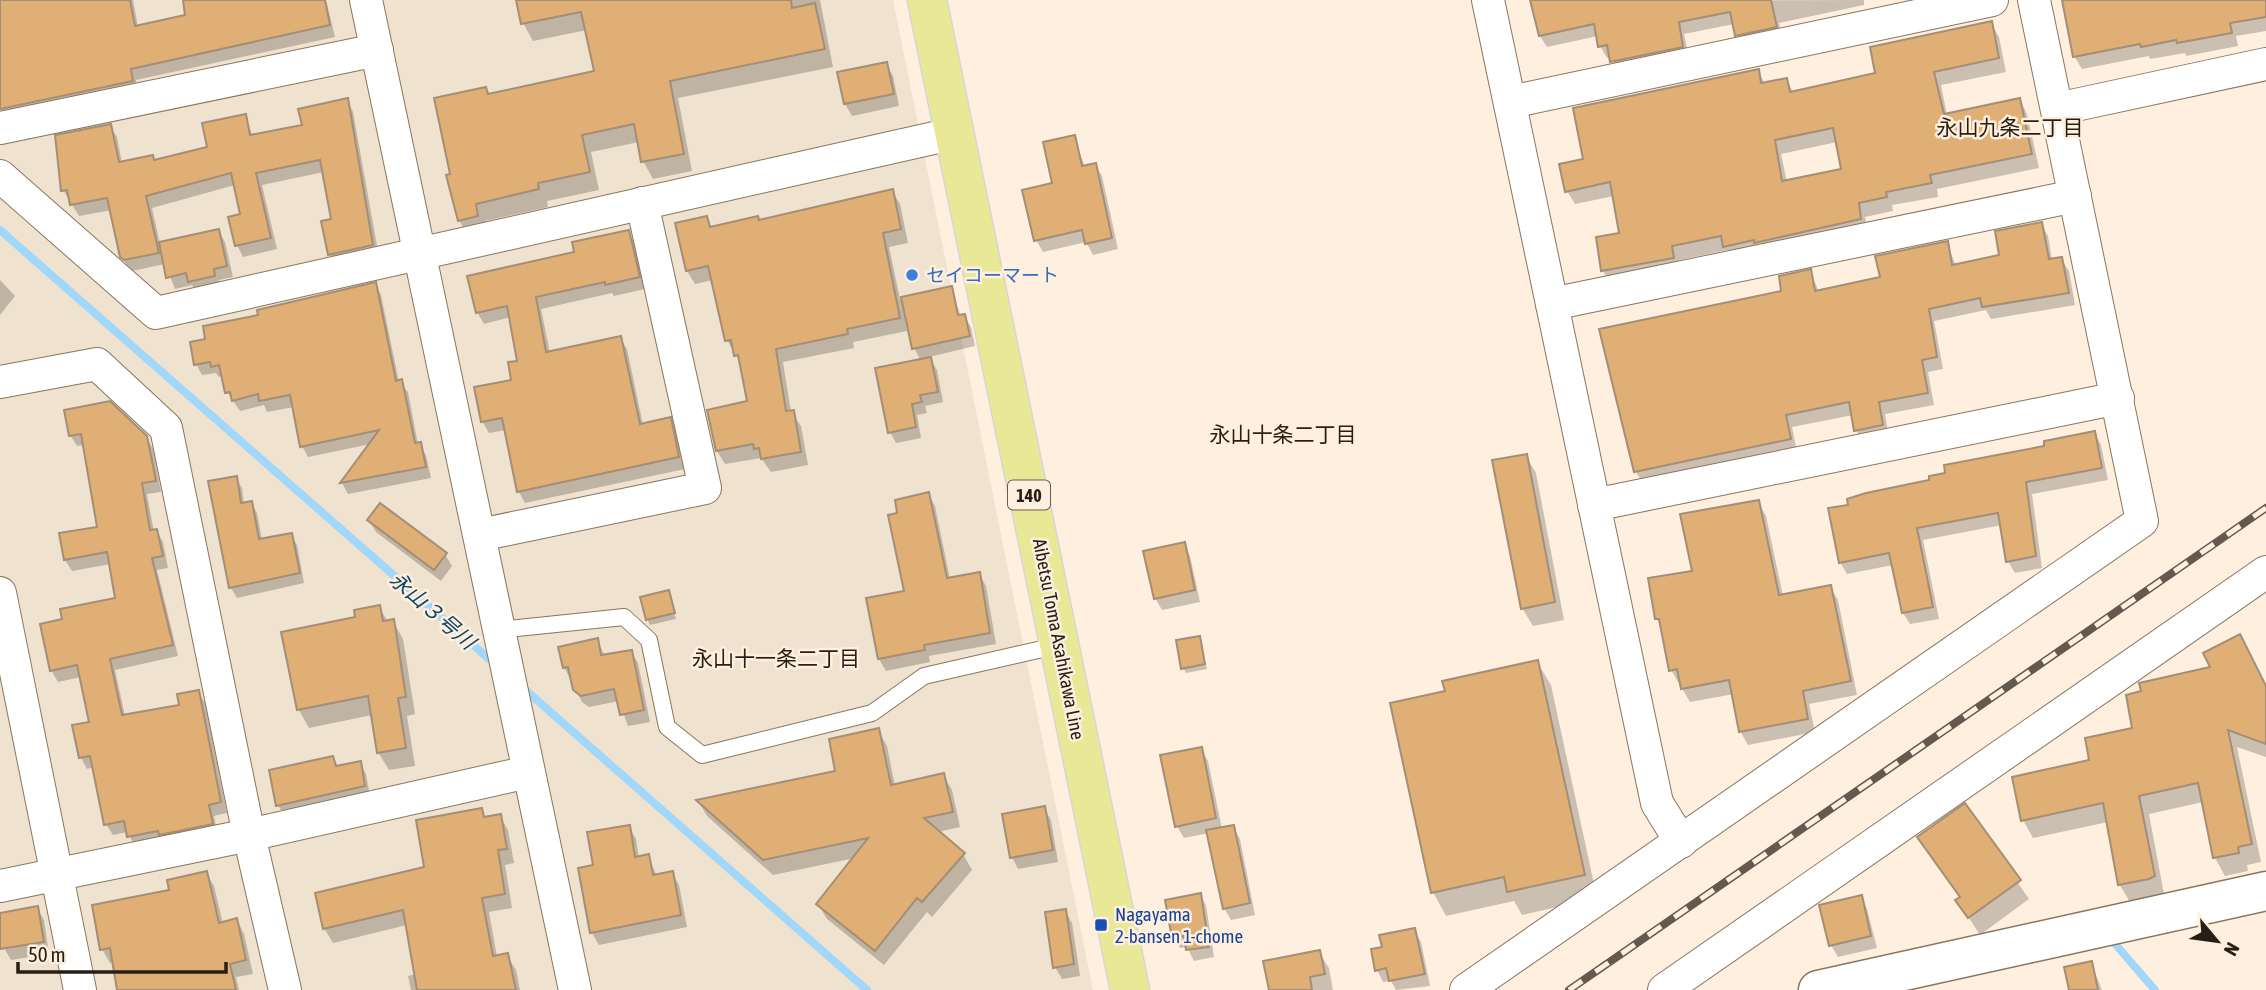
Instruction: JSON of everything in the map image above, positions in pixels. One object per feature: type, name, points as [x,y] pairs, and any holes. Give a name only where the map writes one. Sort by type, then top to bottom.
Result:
[{"type":"main road","name":"Aibetsu Toma Asahikawa Line","points":[[927,0],[1130,990]]},
{"type":"street","points":[[366,0],[575,990]]},
{"type":"street","points":[[1488,0],[1657,803],[1681,842]]},
{"type":"street","points":[[1510,102],[1992,0]]},
{"type":"street","points":[[1466,990],[2142,521],[2034,0]]},
{"type":"street","points":[[0,128],[377,50]]},
{"type":"street","points":[[2057,109],[2266,64]]},
{"type":"street","points":[[0,176],[156,313],[956,133]]},
{"type":"street","points":[[1552,304],[2076,196]]},
{"type":"street","points":[[480,535],[705,488],[642,203]]},
{"type":"street","points":[[0,382],[97,364],[166,428],[249,835],[285,990]]},
{"type":"street","points":[[1594,505],[2118,398]]},
{"type":"street","points":[[1664,990],[2266,572]]},
{"type":"street","points":[[0,593],[80,990]]},
{"type":"street","points":[[0,886],[249,835],[528,772]]},
{"type":"street","points":[[1841,987],[2266,891]]},
{"type":"lane","points":[[501,637],[624,617],[649,640],[667,727],[702,755],[872,713],[924,676],[1060,645]]},
{"type":"shaded area","points":[[0,0],[893,0],[1093,990],[0,990]]},
{"type":"building","points":[[0,0],[130,0],[135,26],[185,15],[183,0],[325,0],[330,25],[131,69],[133,81],[0,109]]},
{"type":"building","points":[[516,0],[791,0],[792,8],[815,3],[825,49],[670,81],[684,154],[641,162],[634,124],[582,135],[590,172],[538,183],[539,189],[476,204],[478,216],[458,221],[446,175],[450,174],[434,98],[486,87],[488,94],[594,71],[581,12],[521,24]]},
{"type":"building","points":[[1530,0],[1771,0],[1777,27],[1735,36],[1730,12],[1679,22],[1683,47],[1610,62],[1607,45],[1598,47],[1594,24],[1539,36]]},
{"type":"building","points":[[2062,0],[2266,0],[2266,17],[2230,23],[2232,33],[2177,43],[2176,40],[2141,47],[2140,44],[2073,57]]},
{"type":"building","points":[[1992,21],[1999,58],[1934,72],[1944,114],[2020,98],[2032,154],[1930,175],[1932,183],[1886,192],[1887,197],[1859,203],[1861,219],[1754,243],[1754,240],[1723,247],[1721,236],[1672,246],[1674,258],[1601,271],[1596,237],[1619,233],[1610,182],[1565,192],[1559,164],[1583,159],[1573,108],[1759,69],[1761,83],[1787,78],[1790,92],[1875,73],[1870,47]],"holes":[[[1833,128],[1841,169],[1782,181],[1775,140]]]},
{"type":"building","points":[[887,62],[894,94],[844,104],[837,72]]},
{"type":"building","points":[[348,98],[373,245],[328,255],[321,221],[331,219],[320,160],[256,173],[271,238],[235,246],[228,217],[240,214],[231,173],[146,196],[159,253],[124,260],[120,257],[107,198],[70,205],[67,190],[61,191],[55,135],[111,124],[119,162],[153,155],[154,160],[207,147],[202,123],[246,114],[250,135],[302,125],[298,109]]},
{"type":"building","points":[[1075,135],[1082,166],[1096,163],[1112,238],[1085,244],[1082,230],[1034,241],[1022,190],[1052,183],[1043,142]]},
{"type":"building","points":[[893,189],[901,229],[883,233],[900,318],[847,329],[848,334],[776,349],[786,411],[794,410],[801,452],[761,459],[759,448],[754,449],[753,444],[716,451],[707,410],[747,401],[738,355],[734,356],[731,340],[725,341],[708,266],[686,271],[675,223],[707,216],[710,227],[758,216],[759,220]]},
{"type":"building","points":[[2042,222],[2049,259],[2062,257],[2069,293],[1982,307],[1980,298],[1929,309],[1937,357],[1922,360],[1928,393],[1879,402],[1883,425],[1854,431],[1849,402],[1786,415],[1791,439],[1634,472],[1599,329],[1781,291],[1779,276],[1811,269],[1815,291],[1880,277],[1875,256],[1948,241],[1952,265],[1999,255],[1995,231]]},
{"type":"building","points":[[219,229],[227,266],[214,269],[215,276],[188,282],[186,273],[166,278],[159,242]]},
{"type":"building","points":[[629,230],[640,277],[536,297],[546,352],[621,336],[640,424],[671,417],[679,457],[517,492],[502,418],[481,422],[474,387],[511,380],[508,362],[517,361],[507,306],[476,313],[467,276],[574,252],[572,242]]},
{"type":"building","points":[[376,282],[396,381],[402,379],[415,443],[421,442],[426,467],[340,483],[379,430],[300,447],[290,395],[259,401],[258,394],[232,401],[230,392],[225,393],[219,365],[211,367],[210,362],[194,365],[190,342],[205,339],[203,326],[258,315],[257,310]]},
{"type":"building","points":[[952,286],[958,315],[965,314],[970,336],[912,349],[901,297]]},
{"type":"building","points":[[931,357],[938,392],[920,395],[922,402],[912,404],[916,427],[888,433],[875,368]]},
{"type":"building","points":[[110,401],[147,436],[156,481],[142,483],[150,530],[157,529],[163,556],[152,558],[173,645],[110,659],[122,715],[179,705],[177,694],[199,690],[221,802],[209,805],[213,824],[159,835],[158,831],[127,837],[124,821],[104,825],[90,756],[79,758],[72,725],[89,722],[77,665],[50,671],[40,624],[62,619],[60,609],[115,598],[107,552],[64,560],[59,533],[97,527],[81,434],[69,436],[64,410]]},
{"type":"building","points":[[2095,431],[2102,468],[2026,482],[2036,556],[2006,562],[1998,513],[1917,528],[1933,607],[1902,613],[1889,553],[1839,563],[1828,508],[1848,505],[1847,499],[1866,493],[1929,480],[1929,476],[1945,473],[1944,465],[2044,446],[2044,441]]},
{"type":"building","points":[[1527,454],[1555,602],[1521,609],[1492,460]]},
{"type":"building","points":[[237,476],[241,503],[252,501],[259,539],[292,533],[300,573],[229,588],[208,481]]},
{"type":"building","points":[[929,492],[947,578],[980,572],[990,633],[924,645],[925,650],[878,659],[866,598],[904,591],[888,515],[897,513],[895,500]]},
{"type":"building","points":[[1759,500],[1779,595],[1831,585],[1851,681],[1803,691],[1808,719],[1739,732],[1729,680],[1681,689],[1677,669],[1669,671],[1659,619],[1655,619],[1648,578],[1692,571],[1680,514]]},
{"type":"building","points":[[380,503],[447,553],[434,570],[367,520]]},
{"type":"building","points":[[1185,542],[1195,590],[1154,599],[1143,551]]},
{"type":"building","points":[[669,590],[675,613],[646,620],[640,597]]},
{"type":"building","points":[[380,605],[383,621],[394,619],[406,697],[398,698],[406,748],[377,753],[368,696],[297,710],[281,632],[355,617],[354,610]]},
{"type":"building","points":[[2240,634],[2266,686],[2266,744],[2228,730],[2252,844],[2238,847],[2239,853],[2213,858],[2198,783],[2139,796],[2155,876],[2149,879],[2118,885],[2103,803],[2021,821],[2012,777],[2089,760],[2085,738],[2132,728],[2126,695],[2141,691],[2139,683],[2210,667],[2203,653]]},
{"type":"building","points":[[1200,636],[1205,664],[1181,669],[1176,640]]},
{"type":"building","points":[[598,638],[601,655],[632,650],[644,710],[620,715],[614,689],[581,696],[573,690],[568,667],[563,668],[558,647]]},
{"type":"building","points":[[1538,660],[1585,875],[1507,892],[1504,877],[1431,893],[1390,703],[1445,691],[1442,681]]},
{"type":"building","points":[[879,728],[891,785],[944,773],[953,812],[924,818],[965,853],[922,902],[917,898],[875,951],[816,904],[868,838],[763,860],[696,800],[835,771],[829,739]]},
{"type":"building","points":[[1202,747],[1216,818],[1175,827],[1160,755]]},
{"type":"building","points":[[333,756],[336,766],[361,761],[365,786],[276,806],[269,770]]},
{"type":"building","points":[[1965,803],[2021,880],[1968,918],[1955,900],[1960,897],[1917,837]]},
{"type":"building","points":[[1045,806],[1053,850],[1010,858],[1002,814]]},
{"type":"building","points":[[482,808],[484,817],[501,814],[507,849],[498,850],[505,894],[482,898],[493,956],[508,953],[516,990],[417,990],[403,910],[323,929],[315,893],[424,867],[416,820]]},
{"type":"building","points":[[630,825],[635,857],[649,854],[653,875],[673,871],[681,915],[590,933],[578,868],[593,865],[587,832]]},
{"type":"building","points":[[1234,825],[1250,903],[1223,909],[1206,830]]},
{"type":"building","points":[[207,871],[219,923],[237,918],[246,960],[230,964],[236,990],[117,990],[110,948],[100,950],[92,905],[169,890],[167,880]]},
{"type":"building","points":[[1201,893],[1209,947],[1186,950],[1184,936],[1172,938],[1165,900]]},
{"type":"building","points":[[1862,895],[1871,936],[1829,946],[1819,905]]},
{"type":"building","points":[[38,906],[44,942],[0,949],[0,913]]},
{"type":"building","points":[[1066,909],[1074,964],[1053,968],[1045,912]]},
{"type":"building","points":[[1415,928],[1425,974],[1389,981],[1386,968],[1375,971],[1371,949],[1382,947],[1379,935]]},
{"type":"building","points":[[1320,950],[1325,974],[1310,977],[1312,990],[1269,990],[1263,961]]},
{"type":"building","points":[[2092,961],[2098,990],[2069,990],[2064,967]]},
{"type":"waterway","name":"永山３号川","points":[[0,230],[496,665]]},
{"type":"waterway","name":"永山３号川","points":[[522,687],[867,990]]},
{"type":"waterway","points":[[2116,945],[2155,990]]},
{"type":"railway","points":[[1569,990],[2266,508]]},
{"type":"place","name":"セイコーマート","points":[[912,275]]},
{"type":"place","name":"Nagayama 2-bansen 1-chome","points":[[1101,925]]},
{"type":"district","name":"永山九条二丁目","points":[[2010,127]]},
{"type":"district","name":"永山十条二丁目","points":[[1283,434]]},
{"type":"district","name":"永山十一条二丁目","points":[[776,658]]}]
